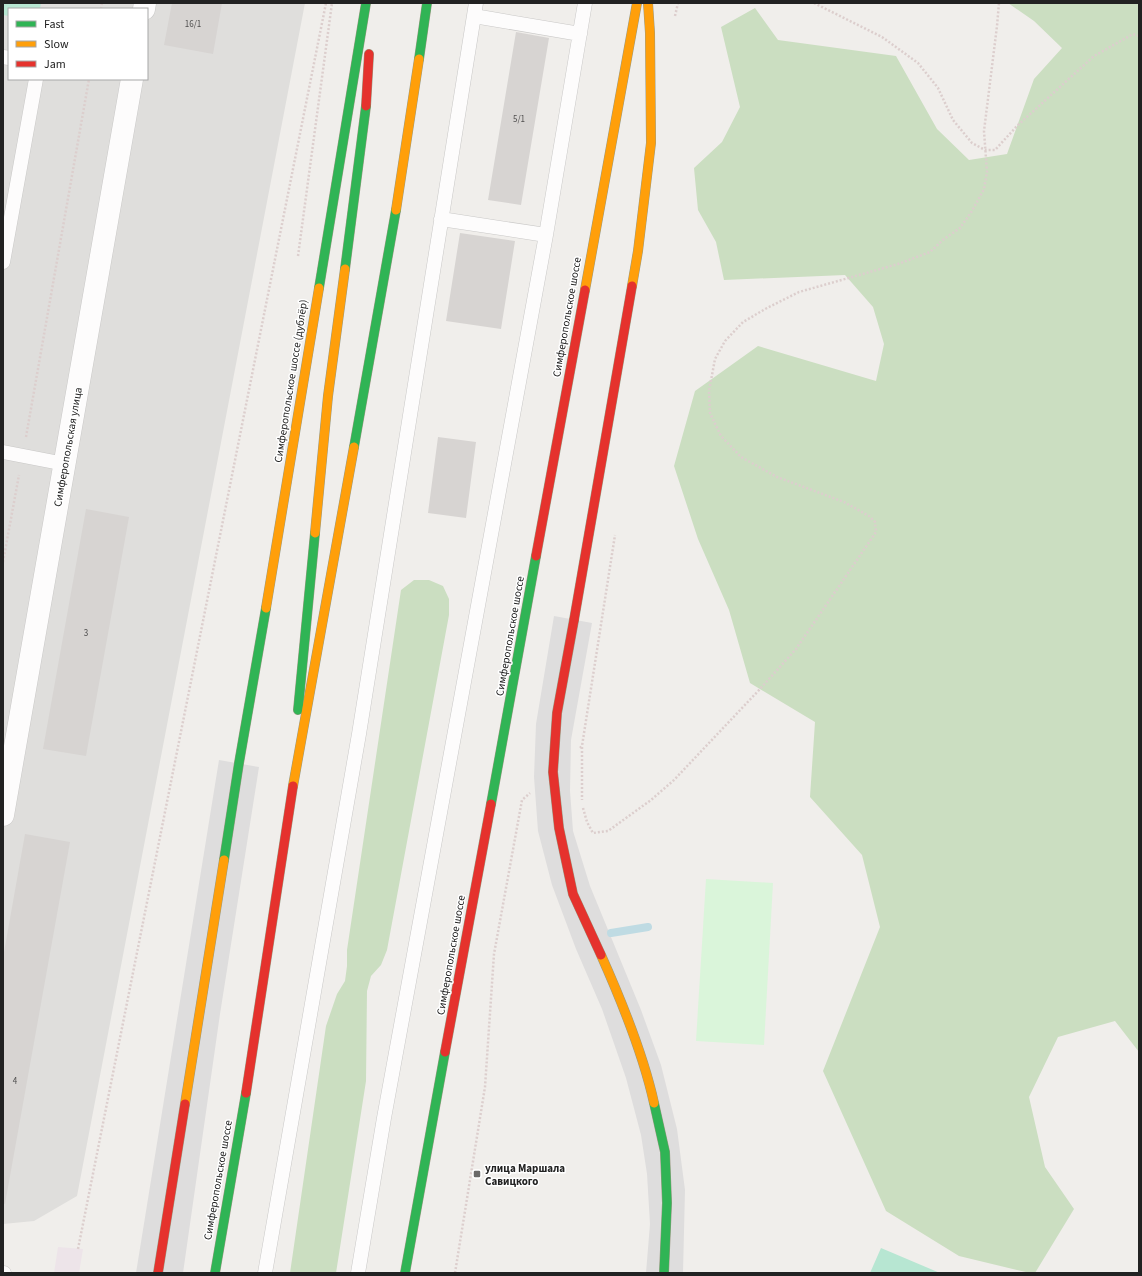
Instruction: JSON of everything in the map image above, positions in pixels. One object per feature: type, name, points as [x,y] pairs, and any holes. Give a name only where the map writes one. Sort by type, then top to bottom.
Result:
[{"type":"main road","name":"Симферопольское шоссе (дублёр)","points":[[158,1273],[239,763],[262,634],[366,3]]},
{"type":"main road","points":[[370,33],[372,3]]},
{"type":"main road","name":"Симферопольское шоссе","points":[[215,1273],[248,1081],[288,814],[397,204],[427,3]]},
{"type":"main road","name":"Симферопольское шоссе","points":[[405,1273],[637,3]]},
{"type":"main road","points":[[648,3],[650,33],[651,143],[638,251],[557,713],[553,772],[559,828],[573,894],[613,983],[648,1075],[665,1152],[668,1203],[664,1273]]},
{"type":"main road","points":[[288,814],[328,396],[367,99],[370,48]]},
{"type":"street","name":"Симферопольская улица","points":[[3,815],[131,80]]},
{"type":"lane","points":[[358,1273],[386,1110],[546,235],[585,3]]},
{"type":"lane","points":[[265,1273],[359,734],[475,9],[580,34]]},
{"type":"lane","points":[[3,262],[36,80]]},
{"type":"lane","points":[[441,219],[546,235]]},
{"type":"lane","points":[[3,452],[65,464]]},
{"type":"path","points":[[78,1249],[326,3]]},
{"type":"path","points":[[814,3],[882,37],[918,63],[938,88],[953,120],[972,143],[985,150],[995,150],[1017,126],[1094,56],[1133,34],[1139,36]]},
{"type":"path","points":[[582,746],[582,807],[587,822],[593,833],[608,831],[640,808],[674,780],[796,649],[876,532],[875,522],[868,516],[844,502],[776,477],[741,457],[721,436],[710,413],[709,391],[715,359],[725,341],[743,322],[766,308],[799,292],[898,264],[930,252],[944,239],[960,228],[972,211],[984,189],[986,172],[984,131],[996,41],[999,3]]},
{"type":"path","points":[[3,562],[89,80]]},
{"type":"shaded area","points":[[3,3],[305,3],[77,1196],[34,1221],[3,1224]]},
{"type":"shaded area","points":[[58,1247],[83,1249],[79,1273],[54,1273]]},
{"type":"green space","points":[[3,3],[41,3],[40,8],[8,8],[8,16],[3,15]]},
{"type":"green space","points":[[1008,3],[1139,3],[1139,1052],[1115,1021],[1058,1037],[1029,1097],[1045,1167],[1074,1209],[1035,1273],[959,1256],[886,1211],[823,1071],[880,927],[862,855],[810,797],[815,722],[750,683],[729,610],[698,539],[674,466],[695,391],[758,346],[876,381],[884,344],[873,307],[845,275],[724,280],[716,242],[698,210],[694,168],[722,142],[740,107],[721,27],[755,8],[778,40],[896,56],[937,129],[969,160],[1007,154],[1034,79],[1062,48],[1034,21]]},
{"type":"green space","points":[[414,580],[429,580],[443,586],[449,599],[449,615],[387,950],[381,965],[371,976],[367,991],[366,1081],[336,1273],[290,1273],[326,1026],[337,994],[345,981],[347,950],[401,590]]},
{"type":"green space","points":[[706,879],[773,883],[764,1045],[696,1041]]},
{"type":"green space","points":[[881,1248],[940,1273],[870,1273]]},
{"type":"pier","points":[[554,616],[592,623],[571,740],[570,791],[573,831],[590,886],[641,1010],[661,1065],[677,1129],[685,1190],[683,1273],[646,1273],[650,1224],[647,1174],[641,1135],[626,1078],[602,1009],[576,949],[552,885],[538,831],[534,777],[536,724]]},
{"type":"pier","points":[[219,760],[259,767],[220,1014],[183,1273],[136,1273]]},
{"type":"building","points":[[172,3],[222,3],[213,54],[164,45]]},
{"type":"building","points":[[516,32],[549,38],[521,205],[488,200]]},
{"type":"building","points":[[460,233],[515,241],[501,329],[446,321]]},
{"type":"building","points":[[438,437],[476,442],[466,518],[428,513]]},
{"type":"building","points":[[86,509],[129,517],[86,756],[43,749]]},
{"type":"building","points":[[25,834],[70,842],[5,1204],[3,1203],[3,958]]},
{"type":"waterway","points":[[611,933],[648,927]]},
{"type":"traffic: fast","points":[[319,288],[366,3]]},
{"type":"traffic: fast","points":[[419,59],[427,3]]},
{"type":"traffic: fast","points":[[345,269],[366,106]]},
{"type":"traffic: fast","points":[[354,447],[396,210]]},
{"type":"traffic: fast","points":[[298,710],[315,533]]},
{"type":"traffic: fast","points":[[491,804],[536,556]]},
{"type":"traffic: fast","points":[[224,860],[266,608]]},
{"type":"traffic: fast","points":[[405,1273],[445,1052]]},
{"type":"traffic: fast","points":[[215,1273],[246,1093]]},
{"type":"traffic: fast","points":[[654,1103],[665,1152],[667,1203],[664,1273]]},
{"type":"traffic: slow","points":[[585,290],[637,3]]},
{"type":"traffic: slow","points":[[632,286],[638,251],[651,143],[650,33],[648,3]]},
{"type":"traffic: slow","points":[[396,210],[419,59]]},
{"type":"traffic: slow","points":[[315,533],[328,396],[345,269]]},
{"type":"traffic: slow","points":[[266,608],[319,288]]},
{"type":"traffic: slow","points":[[293,786],[354,447]]},
{"type":"traffic: slow","points":[[185,1104],[224,860]]},
{"type":"traffic: slow","points":[[601,955],[631,1028],[644,1065],[654,1103]]},
{"type":"traffic: jam","points":[[366,106],[369,54]]},
{"type":"traffic: jam","points":[[574,620],[632,286]]},
{"type":"traffic: jam","points":[[536,556],[585,290]]},
{"type":"traffic: jam","points":[[574,620],[557,713],[553,772],[559,828],[573,894],[601,955]]},
{"type":"traffic: jam","points":[[246,1093],[293,786]]},
{"type":"traffic: jam","points":[[445,1052],[491,804]]},
{"type":"traffic: jam","points":[[158,1273],[185,1104]]},
{"type":"place","name":"улица Маршала Савицкого","points":[[477,1174]]}]
